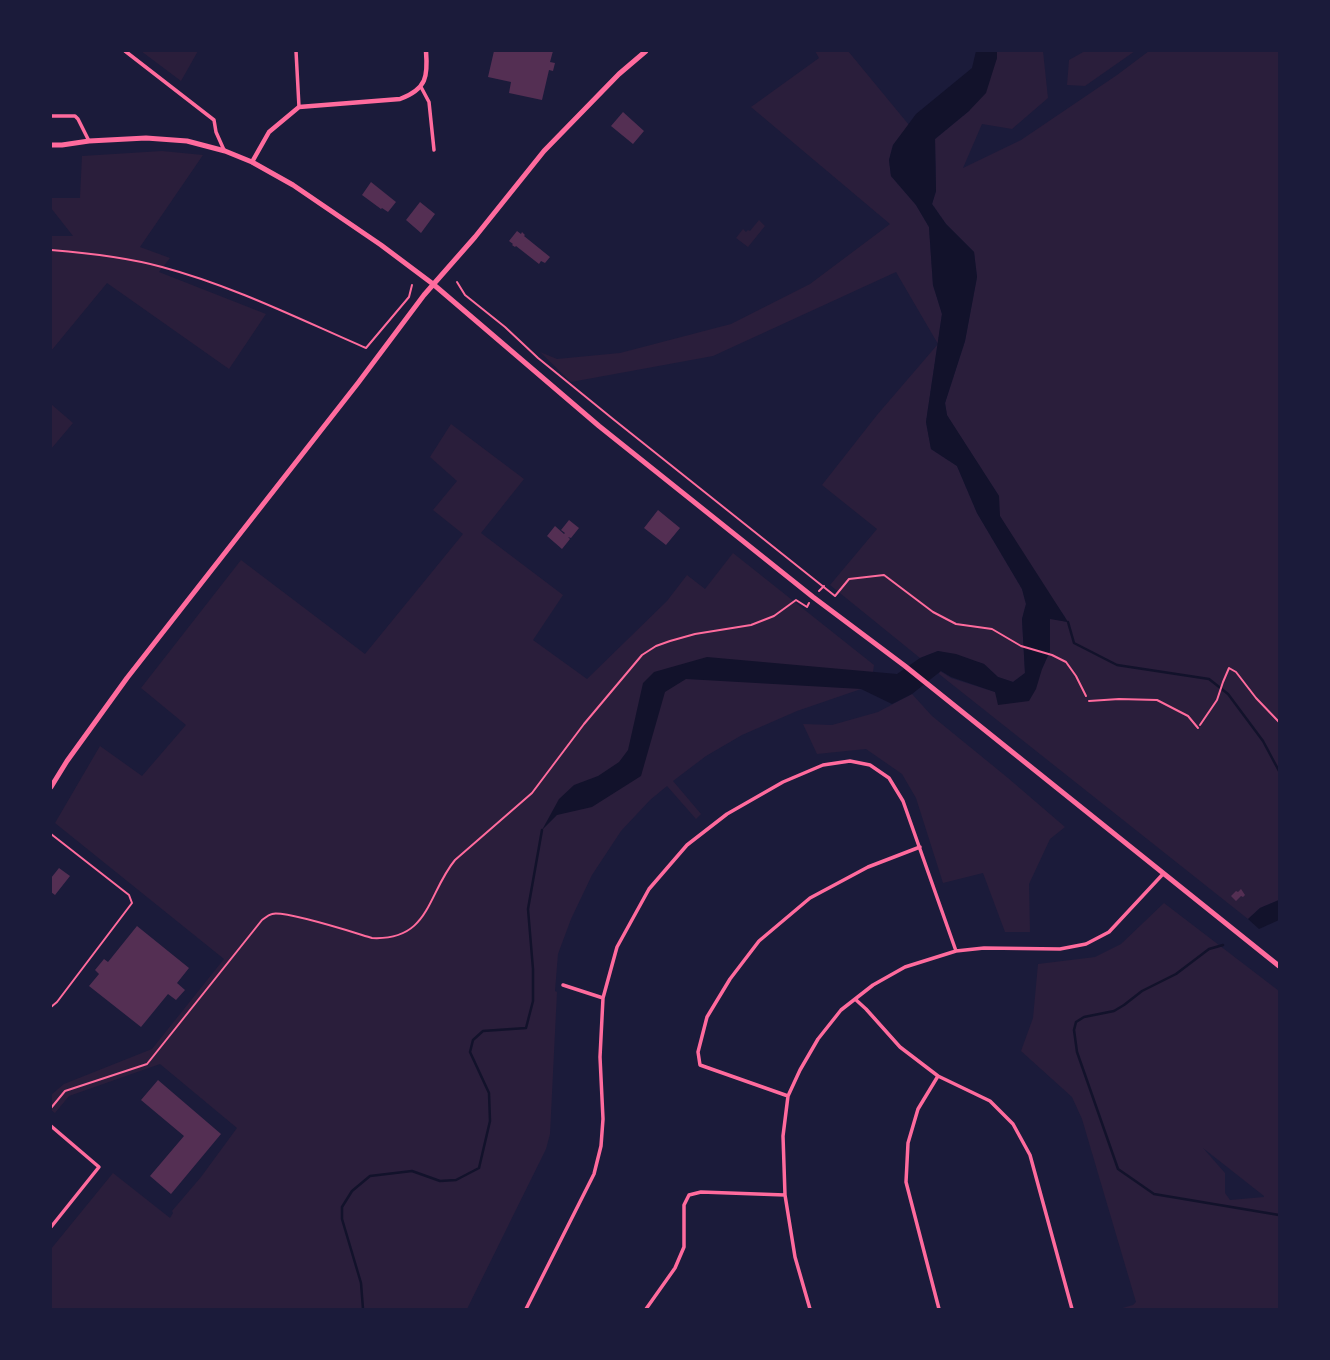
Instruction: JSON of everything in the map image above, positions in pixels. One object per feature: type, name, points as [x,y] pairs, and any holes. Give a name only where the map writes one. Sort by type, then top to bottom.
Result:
[{"type":"main road","points":[[51,787],[127,678],[433,284],[546,149],[646,51]]},
{"type":"main road","points":[[51,145],[146,138],[187,141],[225,151],[252,162],[302,191],[433,284],[599,426],[803,589],[929,685],[1279,966]]},
{"type":"street","points":[[125,51],[214,120],[216,132],[225,151]]},
{"type":"street","points":[[296,51],[299,107]]},
{"type":"street","points":[[252,162],[269,132],[299,107],[400,99],[411,95],[421,87],[427,73],[426,51]]},
{"type":"street","points":[[421,87],[429,102],[434,150]]},
{"type":"street","points":[[51,116],[75,116],[89,141]]},
{"type":"street","points":[[526,1309],[594,1174],[601,1146],[603,1119],[600,1057],[603,998],[617,947],[649,889],[687,845],[727,814],[783,782],[823,765],[850,761],[870,765],[890,778],[903,801],[956,951]]},
{"type":"street","points":[[788,1096],[699,1065],[698,1052],[707,1017],[730,979],[759,942],[810,898],[868,867],[920,847]]},
{"type":"street","points":[[810,1309],[795,1256],[785,1195],[783,1136],[788,1096],[818,1039],[841,1010],[873,985],[905,967],[956,951],[984,948],[1060,949],[1086,944],[1109,932],[1163,874]]},
{"type":"street","points":[[563,985],[603,998]]},
{"type":"street","points":[[855,999],[900,1047],[938,1076],[990,1101],[1013,1124],[1030,1155],[1072,1309]]},
{"type":"street","points":[[938,1076],[918,1109],[908,1143],[906,1182],[939,1309]]},
{"type":"street","points":[[51,1126],[99,1167],[51,1227]]},
{"type":"street","points":[[646,1309],[676,1268],[684,1247],[684,1205],[689,1195],[701,1192],[785,1195]]},
{"type":"lane","points":[[1089,701],[1157,700],[1188,716],[1198,728]]},
{"type":"lane","points":[[51,834],[129,895],[132,903],[51,1007]]},
{"type":"path","points":[[51,250],[89,253],[160,266],[256,300],[366,348],[409,297],[412,285]]},
{"type":"path","points":[[457,282],[465,295],[544,363],[835,596],[849,579],[884,575],[933,612],[956,624],[992,629],[1021,646],[1066,662],[1089,701]]},
{"type":"path","points":[[51,1108],[65,1091],[147,1063],[262,920],[272,914],[297,917],[372,938],[399,936],[411,929],[422,917],[448,868],[532,793],[584,724],[642,655],[656,646],[695,634],[751,625],[774,616],[796,600],[807,607]]},
{"type":"path","points":[[1198,728],[1217,700],[1230,668],[1279,722]]},
{"type":"shaded area","points":[[141,51],[198,51],[181,81]]},
{"type":"shaded area","points":[[815,51],[848,51],[909,125],[893,145],[889,160],[891,176],[916,205],[929,227],[933,285],[942,314],[938,343],[896,272],[713,356],[571,382],[540,352],[557,359],[620,353],[731,324],[810,284],[890,224],[751,107],[819,58]]},
{"type":"shaded area","points":[[976,51],[997,51],[986,93],[935,139],[936,191],[932,204],[946,224],[974,252],[977,277],[965,341],[945,403],[947,415],[999,496],[1000,516],[1068,622],[1050,619],[1050,651],[1036,689],[1029,701],[998,705],[995,692],[941,671],[912,694],[892,704],[861,689],[686,679],[665,692],[641,776],[592,807],[557,815],[542,830],[559,799],[574,785],[598,776],[619,762],[628,750],[643,683],[654,672],[707,657],[897,674],[920,658],[938,651],[984,664],[998,677],[1013,682],[1025,673],[1022,619],[1026,604],[1022,589],[977,513],[957,466],[931,449],[926,422],[942,314],[933,285],[929,227],[916,205],[891,176],[889,160],[893,145],[916,114],[972,68]]},
{"type":"shaded area","points":[[997,51],[1043,51],[1048,98],[1012,129],[982,124],[963,168],[1021,140],[1149,51],[1279,51],[1279,900],[1260,908],[1248,919],[939,674],[940,671],[951,678],[995,692],[1042,669],[1050,651],[1050,618],[1067,622],[999,515],[999,496],[947,416],[945,403],[965,341],[977,277],[974,252],[946,224],[932,204],[936,191],[935,139],[969,111],[997,58]]},
{"type":"shaded area","points":[[1085,51],[1135,51],[1085,86],[1067,85],[1069,60]]},
{"type":"shaded area","points":[[162,151],[203,155],[140,247],[170,258],[159,272],[266,314],[229,369],[107,283],[51,351],[51,236],[73,236],[51,208],[51,198],[80,198],[82,156]]},
{"type":"shaded area","points":[[759,220],[765,226],[748,247],[736,238],[743,229],[750,231]]},
{"type":"shaded area","points":[[937,345],[926,422],[931,449],[957,466],[977,513],[1022,589],[1026,604],[1022,619],[1025,673],[1013,682],[998,677],[984,664],[938,651],[920,658],[830,585],[877,529],[822,485]]},
{"type":"shaded area","points":[[51,404],[73,423],[51,449]]},
{"type":"shaded area","points":[[451,424],[524,479],[481,533],[563,595],[533,640],[587,679],[667,601],[687,575],[705,589],[733,553],[874,665],[873,672],[861,689],[797,711],[742,735],[706,756],[673,781],[701,814],[696,819],[667,786],[621,831],[592,875],[558,954],[550,1134],[546,1149],[467,1309],[51,1309],[51,1249],[113,1173],[170,1218],[172,1211],[237,1128],[160,1064],[69,1096],[55,1113],[51,1110],[51,1095],[64,1084],[152,1049],[224,959],[55,823],[100,746],[142,776],[186,725],[141,688],[241,560],[365,654],[463,534],[433,510],[457,481],[430,457]]},
{"type":"shaded area","points":[[912,694],[932,716],[1065,827],[1050,839],[1029,884],[1030,932],[1005,932],[983,873],[943,883],[916,798],[902,774],[866,749],[817,754],[803,724],[832,725],[878,712]]},
{"type":"shaded area","points":[[1279,900],[1279,920],[1259,929],[1248,919],[1260,908]]},
{"type":"shaded area","points":[[1164,903],[1279,991],[1279,1309],[1119,1309],[1136,1302],[1082,1119],[1072,1097],[1021,1051],[1033,1018],[1038,964],[1095,957],[1121,944]],"holes":[[[1203,1148],[1264,1196],[1230,1200],[1225,1193],[1225,1173]]]},
{"type":"building","points":[[494,51],[553,51],[550,62],[555,63],[553,71],[549,70],[542,100],[509,93],[511,82],[488,77]]},
{"type":"building","points":[[623,112],[644,131],[633,144],[611,126]]},
{"type":"building","points":[[371,182],[396,202],[388,212],[362,195]]},
{"type":"building","points":[[420,202],[435,214],[421,233],[406,220]]},
{"type":"building","points":[[517,231],[521,234],[522,232],[550,257],[545,263],[541,261],[539,264],[512,245],[509,241]]},
{"type":"building","points":[[658,510],[680,528],[666,545],[644,528]]},
{"type":"building","points":[[569,520],[579,528],[571,538],[568,537],[570,539],[562,549],[547,536],[555,526],[564,534],[561,530]]},
{"type":"building","points":[[59,868],[70,876],[55,895],[51,892],[51,878]]},
{"type":"building","points":[[1241,889],[1245,895],[1236,901],[1231,896]]},
{"type":"building","points":[[137,926],[189,968],[177,983],[185,990],[176,1000],[168,994],[141,1027],[89,986],[99,974],[95,970],[104,959],[108,962]]},
{"type":"building","points":[[158,1080],[221,1134],[171,1194],[150,1176],[184,1136],[141,1100]]},
{"type":"waterway","points":[[1068,622],[1074,643],[1117,665],[1209,679],[1228,694],[1263,741],[1279,771]]},
{"type":"waterway","points":[[363,1309],[361,1283],[342,1219],[342,1207],[352,1191],[370,1176],[412,1171],[440,1181],[456,1180],[479,1168],[490,1121],[489,1093],[470,1052],[473,1040],[483,1031],[526,1028],[533,1001],[528,909],[542,830]]},
{"type":"waterway","points":[[1223,945],[1209,949],[1176,974],[1142,991],[1114,1011],[1084,1017],[1076,1022],[1074,1030],[1077,1052],[1118,1169],[1154,1194],[1279,1215]]}]
